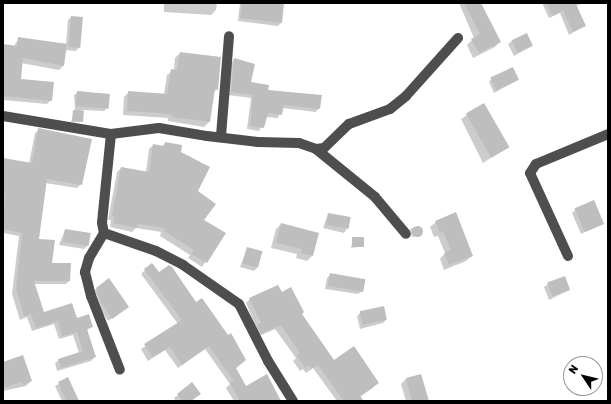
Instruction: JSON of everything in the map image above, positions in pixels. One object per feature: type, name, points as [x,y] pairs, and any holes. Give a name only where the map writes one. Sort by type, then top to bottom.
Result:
[{"type":"street","points":[[221,136],[228,36]]},
{"type":"street","points":[[316,149],[324,148],[349,124],[390,108],[406,96],[458,38]]},
{"type":"street","points":[[3,116],[110,134],[159,128],[258,142],[299,144],[316,149],[375,197],[406,234]]},
{"type":"street","points":[[110,134],[102,224],[104,233],[89,258],[86,272],[91,296],[120,370]]},
{"type":"street","points":[[568,256],[530,173],[536,164],[608,134]]},
{"type":"street","points":[[104,233],[156,251],[183,265],[239,304],[268,361],[293,401]]},
{"type":"building","points":[[242,3],[284,3],[282,23],[240,18]]},
{"type":"building","points":[[464,3],[481,3],[501,42],[479,53],[471,39],[480,34]]},
{"type":"building","points":[[546,3],[578,3],[576,4],[586,26],[573,32],[563,10],[553,16]]},
{"type":"building","points":[[71,16],[83,17],[80,48],[68,47]]},
{"type":"building","points":[[527,33],[533,46],[518,53],[512,40]]},
{"type":"building","points":[[18,37],[67,44],[64,66],[23,58],[21,79],[54,82],[52,101],[3,96],[3,44],[17,46]]},
{"type":"building","points":[[180,52],[221,57],[218,90],[215,89],[210,122],[172,117],[172,114],[127,111],[128,91],[167,94],[171,69],[177,70]]},
{"type":"building","points":[[234,58],[255,64],[251,82],[269,85],[268,90],[322,95],[320,109],[284,105],[282,115],[268,113],[264,128],[250,126],[253,95],[231,92]]},
{"type":"building","points":[[513,67],[519,80],[496,90],[490,78]]},
{"type":"building","points":[[77,91],[110,94],[109,109],[76,106]]},
{"type":"building","points":[[484,103],[510,147],[491,158],[466,114]]},
{"type":"building","points":[[73,110],[84,111],[83,122],[72,121]]},
{"type":"building","points":[[38,128],[92,139],[82,185],[47,179],[39,239],[55,240],[52,263],[71,263],[70,281],[34,281],[44,312],[72,303],[77,318],[89,314],[93,327],[87,329],[96,357],[61,368],[58,359],[83,351],[77,332],[62,336],[58,321],[36,328],[31,314],[24,316],[16,289],[22,233],[3,229],[5,191],[3,190],[3,158],[32,163]]},
{"type":"building","points":[[165,142],[182,145],[181,152],[210,167],[198,191],[216,204],[204,220],[226,233],[207,263],[191,254],[194,250],[164,231],[165,228],[138,224],[137,228],[113,223],[115,216],[112,216],[121,167],[149,172],[153,144],[164,146]]},
{"type":"building","points":[[594,200],[604,224],[585,232],[575,208]]},
{"type":"building","points":[[456,212],[473,256],[449,265],[444,253],[451,250],[443,231],[440,233],[435,221]]},
{"type":"building","points":[[328,213],[351,217],[349,229],[326,225]]},
{"type":"building","points":[[281,223],[319,233],[313,256],[301,253],[302,249],[276,243]]},
{"type":"building","points":[[417,225],[421,227],[423,231],[421,235],[417,237],[413,235],[411,231],[413,227]]},
{"type":"building","points":[[65,229],[91,233],[89,246],[63,242]]},
{"type":"building","points":[[352,237],[364,237],[364,247],[352,247]]},
{"type":"building","points":[[247,247],[262,251],[258,268],[243,263]]},
{"type":"building","points":[[152,263],[159,272],[169,265],[172,267],[196,302],[202,298],[228,335],[231,333],[246,360],[236,368],[246,386],[267,374],[281,401],[240,401],[230,383],[234,381],[209,346],[182,365],[170,347],[153,357],[144,344],[182,320],[144,269]]},
{"type":"building","points":[[330,273],[365,279],[363,292],[328,286]]},
{"type":"building","points":[[565,276],[570,290],[552,297],[547,282]]},
{"type":"building","points":[[109,278],[129,307],[112,319],[100,301],[96,288]]},
{"type":"building","points":[[278,285],[282,292],[291,287],[304,312],[302,314],[334,360],[354,346],[379,383],[360,396],[364,401],[344,401],[318,365],[311,369],[308,365],[305,368],[297,356],[300,353],[281,325],[261,334],[257,325],[261,323],[249,298]]},
{"type":"building","points":[[384,306],[387,320],[362,325],[360,311]]},
{"type":"building","points":[[23,355],[32,381],[22,385],[21,382],[3,388],[3,362]]},
{"type":"building","points":[[421,374],[429,401],[412,401],[406,378]]},
{"type":"building","points":[[68,377],[79,401],[66,401],[58,382]]},
{"type":"building","points":[[192,382],[201,394],[191,401],[182,401],[177,394]]}]
